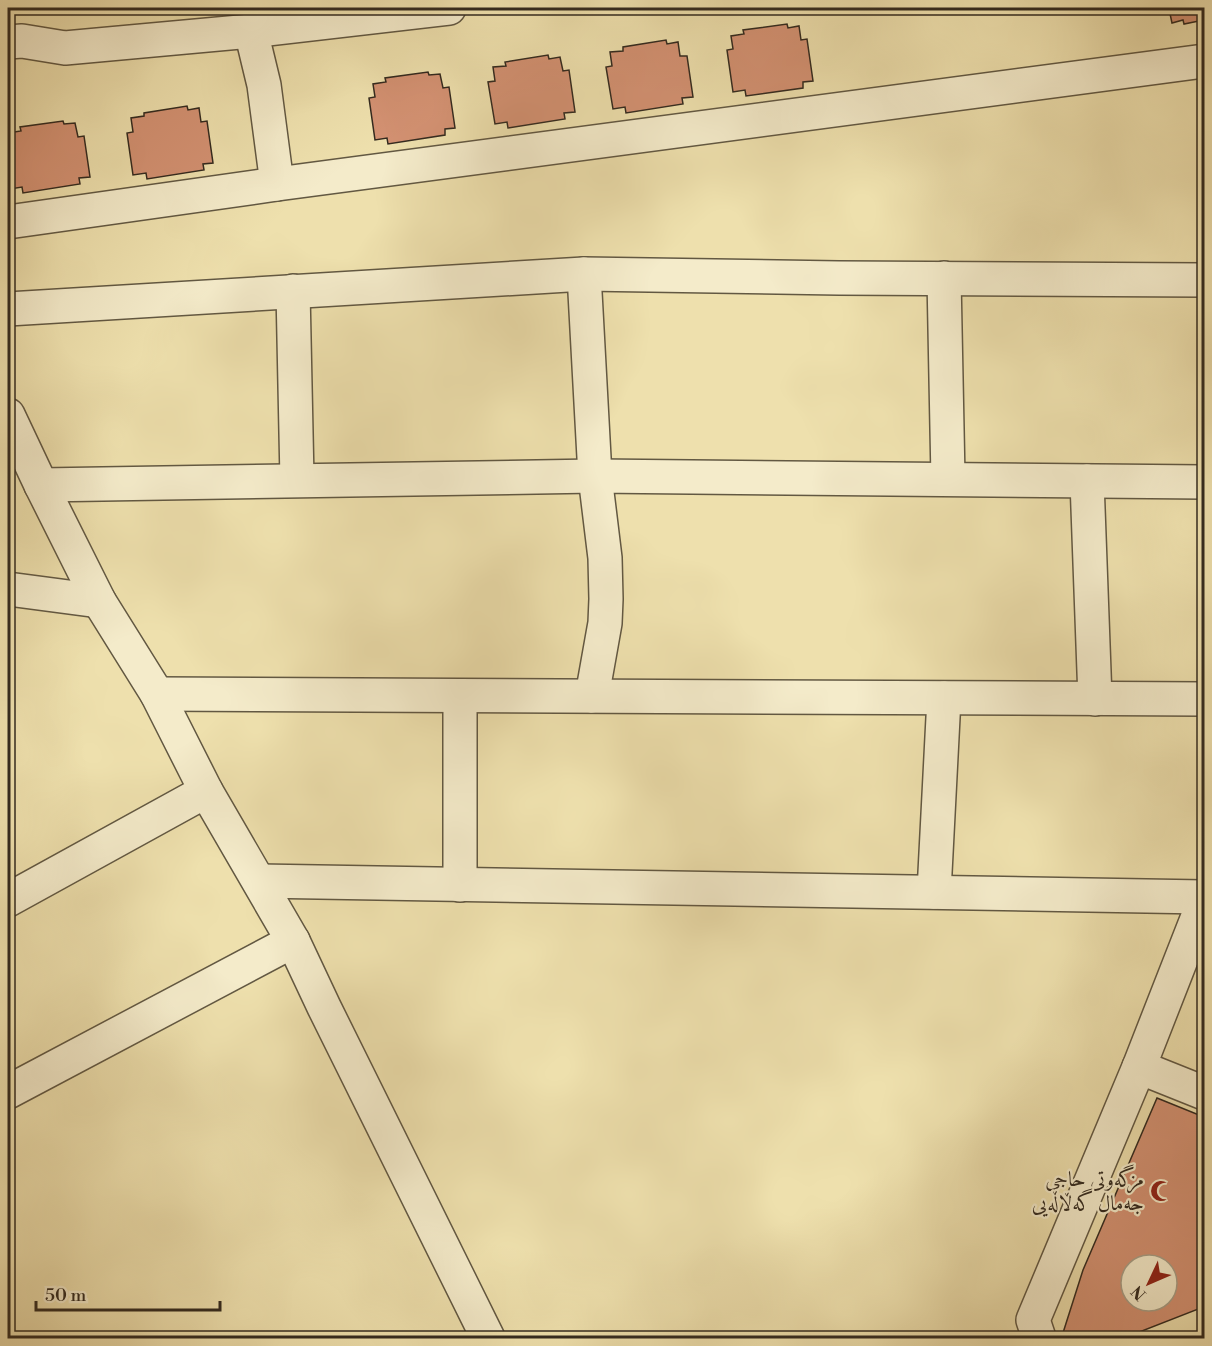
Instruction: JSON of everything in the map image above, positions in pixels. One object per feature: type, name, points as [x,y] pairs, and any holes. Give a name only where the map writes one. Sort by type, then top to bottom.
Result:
[{"type":"street","points":[[8,42],[22,41],[65,48],[251,31],[449,8]]},
{"type":"street","points":[[251,31],[264,85],[277,184]]},
{"type":"street","points":[[8,222],[1204,61]]},
{"type":"street","points":[[584,274],[595,476],[605,558],[606,599],[605,623],[591,696]]},
{"type":"street","points":[[8,309],[584,274],[1204,280]]},
{"type":"street","points":[[944,278],[948,479]]},
{"type":"street","points":[[293,291],[297,480]]},
{"type":"street","points":[[8,415],[40,485],[99,601],[157,694],[206,791],[293,940],[488,1338]]},
{"type":"street","points":[[40,485],[595,476],[1204,482]]},
{"type":"street","points":[[1088,481],[1095,699]]},
{"type":"street","points":[[8,589],[99,601]]},
{"type":"street","points":[[157,694],[1204,699]]},
{"type":"street","points":[[460,696],[460,885]]},
{"type":"street","points":[[934,892],[944,698]]},
{"type":"street","points":[[8,900],[206,791]]},
{"type":"street","points":[[259,881],[934,892],[1204,899],[1139,1067],[1033,1320],[1039,1338]]},
{"type":"street","points":[[8,1092],[293,940]]},
{"type":"street","points":[[1139,1067],[1204,1093]]},
{"type":"building","points":[[1163,8],[1204,8],[1204,20],[1184,24],[1183,20],[1172,23],[1169,9]]},
{"type":"building","points":[[787,24],[788,28],[799,26],[801,40],[807,39],[813,81],[803,82],[803,88],[746,96],[745,90],[733,92],[727,50],[733,49],[731,36],[744,34],[743,30]]},
{"type":"building","points":[[666,40],[667,44],[678,42],[680,56],[687,56],[693,97],[682,98],[683,104],[626,113],[625,107],[613,109],[606,67],[612,66],[610,52],[623,51],[623,47]]},
{"type":"building","points":[[548,55],[549,59],[560,57],[563,71],[569,70],[575,112],[564,113],[565,119],[508,128],[507,122],[495,124],[488,82],[495,81],[493,67],[506,66],[505,62]]},
{"type":"building","points":[[428,72],[429,75],[440,74],[443,88],[449,87],[455,128],[445,129],[445,135],[388,144],[387,138],[375,140],[369,98],[375,97],[373,84],[386,82],[385,78]]},
{"type":"building","points":[[187,106],[188,110],[199,108],[201,122],[207,121],[213,163],[203,164],[204,170],[147,179],[146,173],[133,175],[127,133],[133,132],[131,118],[144,116],[144,113]]},
{"type":"building","points":[[63,121],[64,124],[75,123],[78,137],[84,136],[90,177],[79,178],[80,184],[23,193],[22,187],[10,189],[8,133],[21,131],[20,127]]},
{"type":"building","name":"مزگەوتی حاجی جەمال گەڵاڵەیی","points":[[1157,1098],[1204,1117],[1204,1304],[1201,1308],[1124,1338],[1062,1336],[1083,1270]]},
{"type":"place","name":"مزگەوتی حاجی جەمال گەڵاڵەیی","points":[[1161,1191]]}]
